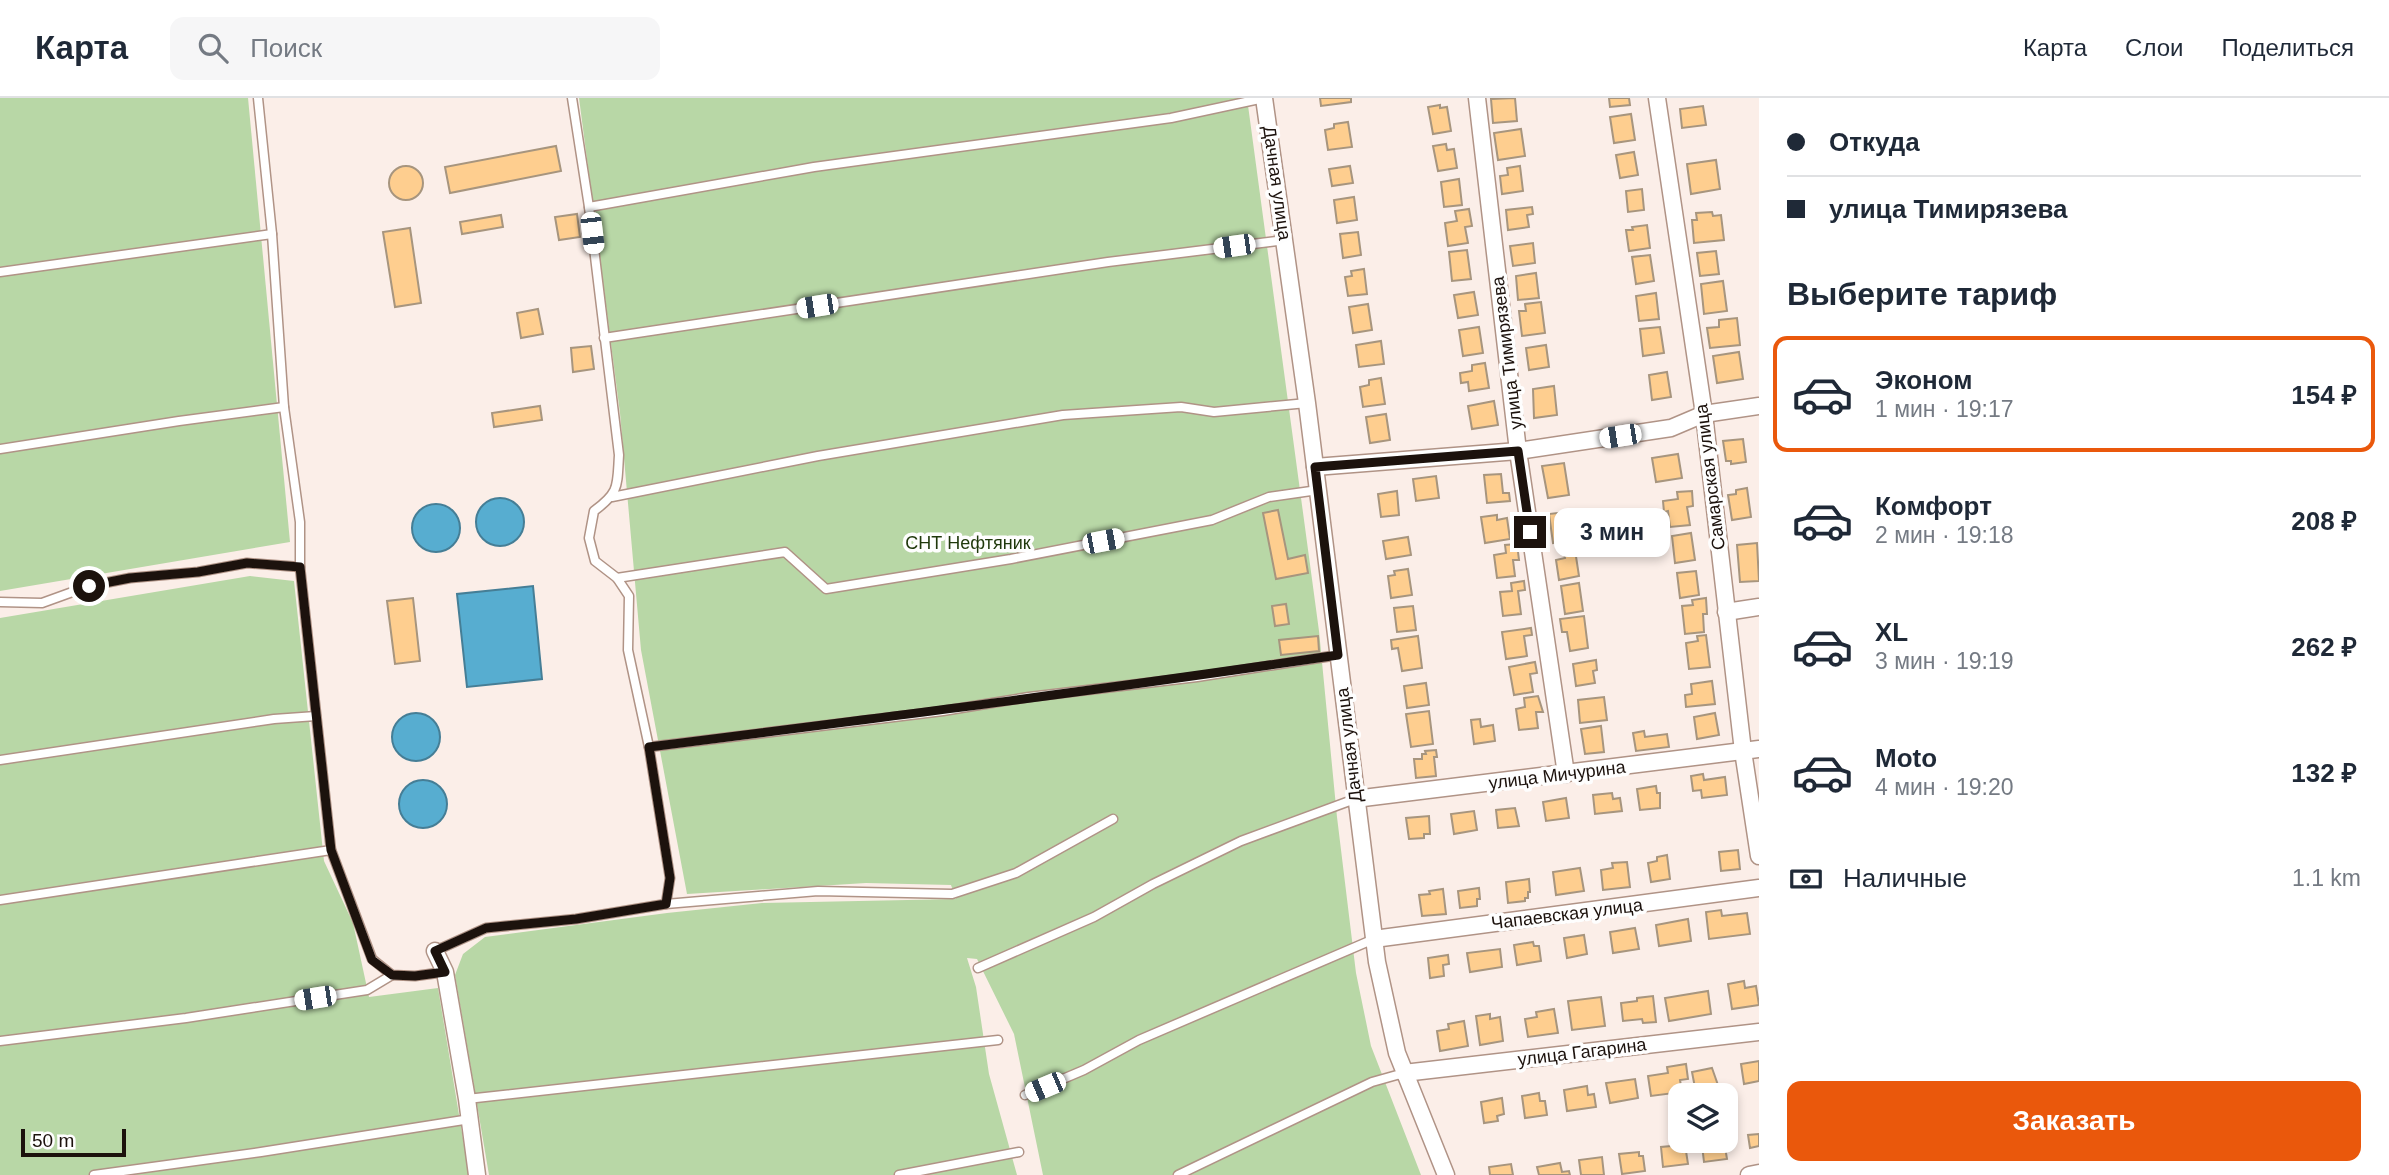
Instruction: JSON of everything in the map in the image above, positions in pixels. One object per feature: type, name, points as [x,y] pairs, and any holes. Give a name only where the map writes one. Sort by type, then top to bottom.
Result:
[{"type":"street","name":"Дачная улица","points":[[1264,98],[1307,403],[1374,939],[1397,1053],[1446,1175]]},
{"type":"street","name":"улица Тимирязева","points":[[1477,98],[1518,451],[1566,774]]},
{"type":"street","name":"Самарская улица","points":[[1657,98],[1704,414],[1726,612],[1751,750],[1759,856]]},
{"type":"street","points":[[1315,467],[1518,451],[1671,428],[1704,414],[1759,406]]},
{"type":"street","points":[[1726,612],[1759,607]]},
{"type":"street","name":"улица Мичурина","points":[[1355,799],[1751,750]]},
{"type":"street","name":"Чапаевская улица","points":[[1374,939],[1759,888]]},
{"type":"street","points":[[435,951],[445,972],[477,1175]]},
{"type":"street","name":"улица Гагарина","points":[[1404,1073],[1759,1032]]},
{"type":"street","points":[[1749,1175],[1759,1174]]},
{"type":"lane","points":[[258,98],[272,234],[284,407],[300,522],[300,567],[331,850],[372,960],[392,975]]},
{"type":"lane","points":[[572,98],[589,207],[619,455],[612,497]]},
{"type":"lane","points":[[589,207],[814,167],[1171,118],[1264,98]]},
{"type":"lane","points":[[0,272],[272,234]]},
{"type":"lane","points":[[604,338],[1108,262],[1285,240]]},
{"type":"lane","points":[[666,904],[670,878],[649,747],[628,650],[629,596],[617,578],[595,561],[589,538],[594,511],[612,497],[818,456],[1063,415],[1181,407],[1214,412],[1307,403]]},
{"type":"lane","points":[[0,449],[284,407]]},
{"type":"lane","points":[[617,578],[785,552],[826,589],[1011,559],[1212,520],[1269,497],[1318,490]]},
{"type":"lane","points":[[0,602],[41,603],[89,586],[130,578],[198,572],[247,563],[300,567]]},
{"type":"lane","points":[[649,747],[943,711],[1338,655]]},
{"type":"lane","points":[[0,760],[274,719],[316,716]]},
{"type":"lane","points":[[978,968],[1094,917],[1153,884],[1241,841],[1355,799]]},
{"type":"lane","points":[[435,951],[486,928],[576,919],[666,904],[818,891],[952,894],[1016,873],[1113,819]]},
{"type":"lane","points":[[0,900],[331,850]]},
{"type":"lane","points":[[1025,1095],[1083,1070],[1139,1040],[1374,939]]},
{"type":"lane","points":[[0,1041],[186,1018],[367,990],[392,975],[415,976],[445,972]]},
{"type":"lane","points":[[467,1099],[998,1040]]},
{"type":"lane","points":[[1178,1175],[1372,1082],[1404,1073]]},
{"type":"lane","points":[[94,1175],[470,1119]]},
{"type":"lane","points":[[898,1175],[1019,1152]]},
{"type":"green space","points":[[0,98],[248,98],[290,542],[0,591]]},
{"type":"green space","name":"СНТ Нефтяник","points":[[579,98],[1247,98],[1319,631],[1337,817],[1356,973],[1371,1046],[1421,1175],[1043,1175],[1014,1034],[977,959],[967,958],[976,987],[989,1074],[1017,1175],[489,1175],[455,975],[463,954],[485,937],[762,903],[956,899],[951,885],[866,883],[687,894],[641,650],[620,413]]},
{"type":"green space","points":[[250,576],[294,581],[324,861],[353,923],[369,997],[438,988],[469,1175],[0,1175],[0,618]]},
{"type":"water","points":[[500,498],[517,505],[524,522],[517,539],[500,546],[483,539],[476,522],[483,505]]},
{"type":"water","points":[[436,504],[453,511],[460,528],[453,545],[436,552],[419,545],[412,528],[419,511]]},
{"type":"water","points":[[533,586],[542,679],[467,687],[457,594]]},
{"type":"water","points":[[416,713],[433,720],[440,737],[433,754],[416,761],[399,754],[392,737],[399,720]]},
{"type":"water","points":[[423,780],[440,787],[447,804],[440,821],[423,828],[406,821],[399,804],[406,787]]},
{"type":"building","points":[[1320,98],[1351,98],[1351,102],[1321,106]]},
{"type":"building","points":[[1515,98],[1517,121],[1493,123],[1491,99]]},
{"type":"building","points":[[1609,98],[1629,98],[1630,105],[1610,107]]},
{"type":"building","points":[[1440,105],[1440,108],[1447,107],[1451,131],[1433,134],[1428,107]]},
{"type":"building","points":[[1703,106],[1706,125],[1682,128],[1680,109]]},
{"type":"building","points":[[1631,114],[1635,140],[1614,143],[1610,117]]},
{"type":"building","points":[[1348,122],[1352,147],[1328,150],[1325,130],[1334,128],[1334,124]]},
{"type":"building","points":[[1521,129],[1525,156],[1498,160],[1494,133]]},
{"type":"building","points":[[1446,144],[1447,150],[1454,149],[1457,168],[1438,171],[1433,146]]},
{"type":"building","points":[[556,146],[561,171],[450,193],[445,167]]},
{"type":"building","points":[[1634,152],[1638,175],[1620,178],[1616,155]]},
{"type":"building","points":[[1716,160],[1720,189],[1691,194],[1687,164]]},
{"type":"building","points":[[406,166],[418,171],[423,183],[418,195],[406,200],[394,195],[389,183],[394,171]]},
{"type":"building","points":[[1350,166],[1353,183],[1332,186],[1329,169]]},
{"type":"building","points":[[1520,166],[1523,191],[1502,194],[1500,176],[1508,175],[1507,168]]},
{"type":"building","points":[[1459,179],[1462,205],[1444,207],[1441,182]]},
{"type":"building","points":[[1642,189],[1644,210],[1628,212],[1626,191]]},
{"type":"building","points":[[1354,197],[1357,220],[1337,223],[1334,200]]},
{"type":"building","points":[[1532,207],[1533,214],[1527,215],[1529,227],[1508,230],[1506,210]]},
{"type":"building","points":[[1469,209],[1472,226],[1465,227],[1468,243],[1448,246],[1445,223],[1457,221],[1455,211]]},
{"type":"building","points":[[1712,212],[1713,216],[1721,215],[1724,240],[1694,243],[1692,220],[1697,220],[1696,213]]},
{"type":"building","points":[[577,214],[580,237],[559,240],[555,217]]},
{"type":"building","points":[[501,215],[503,227],[462,234],[460,222]]},
{"type":"building","points":[[1647,225],[1650,248],[1629,251],[1626,230]]},
{"type":"building","points":[[410,228],[421,303],[395,307],[383,232]]},
{"type":"building","points":[[1358,232],[1361,255],[1343,258],[1340,234]]},
{"type":"building","points":[[1533,243],[1535,263],[1513,266],[1510,246]]},
{"type":"building","points":[[1467,250],[1471,279],[1452,281],[1449,252]]},
{"type":"building","points":[[1716,251],[1719,274],[1700,276],[1697,253]]},
{"type":"building","points":[[1650,255],[1654,281],[1636,284],[1632,257]]},
{"type":"building","points":[[1364,269],[1367,294],[1348,296],[1345,277],[1352,276],[1351,271]]},
{"type":"building","points":[[1536,273],[1539,298],[1518,300],[1516,276]]},
{"type":"building","points":[[1723,281],[1727,311],[1704,314],[1701,284]]},
{"type":"building","points":[[1474,292],[1478,315],[1458,318],[1454,295]]},
{"type":"building","points":[[1656,293],[1659,319],[1639,321],[1636,296]]},
{"type":"building","points":[[1541,302],[1545,333],[1522,336],[1519,311],[1526,311],[1525,304]]},
{"type":"building","points":[[1368,304],[1372,330],[1353,333],[1349,307]]},
{"type":"building","points":[[538,309],[543,334],[521,338],[517,313]]},
{"type":"building","points":[[1737,318],[1740,345],[1710,348],[1707,328],[1719,327],[1719,320]]},
{"type":"building","points":[[1479,327],[1483,353],[1463,356],[1459,330]]},
{"type":"building","points":[[1660,327],[1664,353],[1643,356],[1640,329]]},
{"type":"building","points":[[1381,341],[1384,364],[1359,367],[1356,345]]},
{"type":"building","points":[[1546,345],[1549,367],[1529,370],[1526,348]]},
{"type":"building","points":[[591,346],[594,369],[573,372],[571,348]]},
{"type":"building","points":[[1739,352],[1743,379],[1717,383],[1713,356]]},
{"type":"building","points":[[1485,363],[1489,388],[1469,391],[1468,382],[1461,383],[1460,373],[1472,371],[1472,365]]},
{"type":"building","points":[[1667,372],[1671,397],[1652,400],[1649,375]]},
{"type":"building","points":[[1381,378],[1385,404],[1363,407],[1360,387],[1369,385],[1369,380]]},
{"type":"building","points":[[1554,386],[1557,415],[1534,418],[1533,389]]},
{"type":"building","points":[[1494,401],[1498,425],[1472,429],[1468,406]]},
{"type":"building","points":[[540,406],[542,420],[494,427],[492,413]]},
{"type":"building","points":[[1386,414],[1390,440],[1370,443],[1366,417]]},
{"type":"building","points":[[1743,439],[1746,462],[1731,464],[1731,461],[1726,461],[1723,441]]},
{"type":"building","points":[[1678,454],[1682,478],[1656,482],[1652,458]]},
{"type":"building","points":[[1564,463],[1569,495],[1548,498],[1542,466]]},
{"type":"building","points":[[1501,474],[1503,493],[1509,493],[1510,501],[1487,503],[1484,475]]},
{"type":"building","points":[[1436,476],[1439,498],[1416,501],[1413,479]]},
{"type":"building","points":[[1747,488],[1751,517],[1732,520],[1728,495]]},
{"type":"building","points":[[1397,491],[1399,515],[1381,517],[1378,494]]},
{"type":"building","points":[[1692,491],[1693,506],[1687,507],[1690,525],[1670,527],[1668,511],[1664,512],[1663,501],[1678,499],[1677,492]]},
{"type":"building","points":[[1278,510],[1288,559],[1305,555],[1308,573],[1276,579],[1263,513]]},
{"type":"building","points":[[1565,512],[1566,518],[1572,517],[1575,540],[1553,543],[1549,514]]},
{"type":"building","points":[[1497,515],[1497,520],[1507,518],[1510,539],[1485,543],[1481,517]]},
{"type":"building","points":[[1691,533],[1695,560],[1675,563],[1672,536]]},
{"type":"building","points":[[1408,537],[1411,555],[1386,559],[1383,541]]},
{"type":"building","points":[[1757,543],[1759,581],[1740,582],[1737,545]]},
{"type":"building","points":[[1517,544],[1519,560],[1513,560],[1515,576],[1497,578],[1494,555],[1506,553],[1505,545]]},
{"type":"building","points":[[1575,550],[1579,576],[1559,580],[1556,560],[1565,558],[1564,552]]},
{"type":"building","points":[[1408,569],[1412,595],[1391,598],[1388,576],[1395,575],[1394,571]]},
{"type":"building","points":[[1696,571],[1699,595],[1680,598],[1677,573]]},
{"type":"building","points":[[1524,581],[1525,590],[1518,591],[1521,614],[1503,616],[1500,592],[1512,591],[1511,583]]},
{"type":"building","points":[[1579,583],[1583,611],[1565,614],[1561,586]]},
{"type":"building","points":[[413,598],[420,661],[395,664],[387,601]]},
{"type":"building","points":[[1706,598],[1704,632],[1685,634],[1682,606],[1693,605],[1692,600]]},
{"type":"building","points":[[1286,604],[1289,624],[1275,626],[1272,606]]},
{"type":"building","points":[[1413,606],[1416,630],[1397,632],[1394,608]]},
{"type":"building","points":[[1584,616],[1588,648],[1570,651],[1567,632],[1562,632],[1560,619]]},
{"type":"building","points":[[1531,628],[1532,635],[1524,636],[1527,656],[1506,659],[1502,632]]},
{"type":"building","points":[[1706,635],[1710,667],[1689,669],[1686,643],[1698,641],[1697,636]]},
{"type":"building","points":[[1318,636],[1319,651],[1281,655],[1279,640]]},
{"type":"building","points":[[1418,636],[1422,668],[1402,671],[1398,648],[1392,649],[1391,640]]},
{"type":"building","points":[[1596,660],[1597,670],[1593,671],[1595,683],[1576,686],[1573,664]]},
{"type":"building","points":[[1535,662],[1537,673],[1530,674],[1533,692],[1514,695],[1509,667]]},
{"type":"building","points":[[1712,681],[1715,704],[1686,707],[1685,695],[1692,694],[1691,684]]},
{"type":"building","points":[[1426,683],[1429,705],[1407,708],[1404,686]]},
{"type":"building","points":[[1538,696],[1543,712],[1536,712],[1538,728],[1519,730],[1516,709],[1525,707],[1524,698]]},
{"type":"building","points":[[1604,697],[1607,720],[1580,723],[1578,700]]},
{"type":"building","points":[[1429,711],[1433,744],[1411,747],[1406,714]]},
{"type":"building","points":[[1715,713],[1719,735],[1697,739],[1694,717]]},
{"type":"building","points":[[1480,719],[1481,727],[1493,725],[1495,741],[1474,744],[1471,720]]},
{"type":"building","points":[[1601,726],[1604,752],[1585,754],[1581,729]]},
{"type":"building","points":[[1644,731],[1645,737],[1667,734],[1669,747],[1636,751],[1633,733]]},
{"type":"building","points":[[1436,750],[1436,776],[1416,778],[1414,759],[1422,759],[1425,751]]},
{"type":"building","points":[[1703,774],[1704,780],[1725,777],[1727,795],[1702,798],[1701,790],[1693,791],[1691,776]]},
{"type":"building","points":[[1656,786],[1657,793],[1660,793],[1660,808],[1640,810],[1637,789]]},
{"type":"building","points":[[1612,793],[1613,799],[1620,798],[1622,811],[1595,814],[1593,795]]},
{"type":"building","points":[[1566,798],[1569,818],[1546,821],[1543,802]]},
{"type":"building","points":[[1515,808],[1519,826],[1498,828],[1496,810]]},
{"type":"building","points":[[1474,811],[1477,830],[1454,834],[1451,814]]},
{"type":"building","points":[[1429,816],[1430,834],[1424,834],[1424,838],[1409,839],[1406,818]]},
{"type":"building","points":[[1738,850],[1740,869],[1721,871],[1719,852]]},
{"type":"building","points":[[1667,855],[1670,879],[1651,882],[1648,863]]},
{"type":"building","points":[[1627,862],[1630,887],[1603,890],[1601,870],[1613,868],[1612,863]]},
{"type":"building","points":[[1580,868],[1584,891],[1556,895],[1553,872]]},
{"type":"building","points":[[1529,879],[1528,898],[1525,898],[1525,901],[1508,903],[1506,882]]},
{"type":"building","points":[[1479,888],[1480,899],[1477,899],[1477,906],[1460,908],[1458,891]]},
{"type":"building","points":[[1443,889],[1446,914],[1422,916],[1419,895]]},
{"type":"building","points":[[1721,910],[1722,916],[1747,913],[1750,934],[1709,939],[1706,912]]},
{"type":"building","points":[[1688,919],[1691,941],[1659,946],[1656,925]]},
{"type":"building","points":[[1635,928],[1639,949],[1613,953],[1610,932]]},
{"type":"building","points":[[1584,935],[1587,954],[1567,958],[1564,938]]},
{"type":"building","points":[[1533,942],[1534,946],[1539,946],[1541,961],[1517,965],[1514,945]]},
{"type":"building","points":[[1500,949],[1502,967],[1470,972],[1467,953]]},
{"type":"building","points":[[1448,955],[1449,964],[1443,965],[1444,976],[1430,978],[1428,958]]},
{"type":"building","points":[[1744,981],[1745,988],[1756,986],[1759,1005],[1732,1009],[1728,984]]},
{"type":"building","points":[[1708,991],[1711,1014],[1669,1021],[1665,998]]},
{"type":"building","points":[[1653,996],[1656,1022],[1643,1023],[1642,1019],[1623,1021],[1621,1003]]},
{"type":"building","points":[[1601,997],[1605,1026],[1572,1030],[1568,1001]]},
{"type":"building","points":[[1554,1009],[1558,1033],[1528,1037],[1525,1019],[1537,1017],[1536,1012]]},
{"type":"building","points":[[1490,1014],[1490,1019],[1500,1017],[1503,1041],[1480,1045],[1476,1016]]},
{"type":"building","points":[[1464,1021],[1468,1046],[1440,1051],[1437,1031],[1449,1029],[1448,1024]]},
{"type":"building","points":[[1759,1061],[1759,1081],[1744,1084],[1741,1064]]},
{"type":"building","points":[[1686,1064],[1688,1079],[1680,1080],[1680,1083],[1668,1083],[1668,1094],[1651,1096],[1648,1076],[1668,1073],[1667,1067]]},
{"type":"building","points":[[1712,1068],[1717,1083],[1694,1083],[1692,1072]]},
{"type":"building","points":[[1635,1079],[1638,1098],[1610,1103],[1606,1083]]},
{"type":"building","points":[[1587,1086],[1588,1095],[1594,1094],[1596,1107],[1567,1111],[1564,1090]]},
{"type":"building","points":[[1539,1093],[1540,1101],[1545,1101],[1547,1115],[1525,1118],[1522,1096]]},
{"type":"building","points":[[1502,1098],[1504,1114],[1497,1116],[1498,1121],[1484,1123],[1481,1102]]},
{"type":"building","points":[[1759,1134],[1759,1146],[1750,1148],[1748,1135]]},
{"type":"building","points":[[1668,1146],[1668,1153],[1686,1153],[1688,1164],[1663,1167],[1661,1147]]},
{"type":"building","points":[[1639,1152],[1639,1156],[1643,1156],[1645,1171],[1622,1174],[1619,1154]]},
{"type":"building","points":[[1703,1153],[1726,1153],[1727,1159],[1704,1162]]},
{"type":"building","points":[[1602,1157],[1604,1175],[1581,1175],[1579,1160]]},
{"type":"building","points":[[1560,1163],[1562,1172],[1569,1171],[1570,1175],[1539,1175],[1537,1167]]},
{"type":"building","points":[[1511,1164],[1513,1175],[1490,1175],[1489,1167]]},
{"type":"route","points":[[89,586],[247,563],[300,567],[331,850],[372,960],[392,975],[415,976],[445,972],[435,951],[486,928],[576,919],[666,904],[670,878],[649,747],[943,711],[1338,655],[1315,467],[1518,451],[1530,532]]}]
